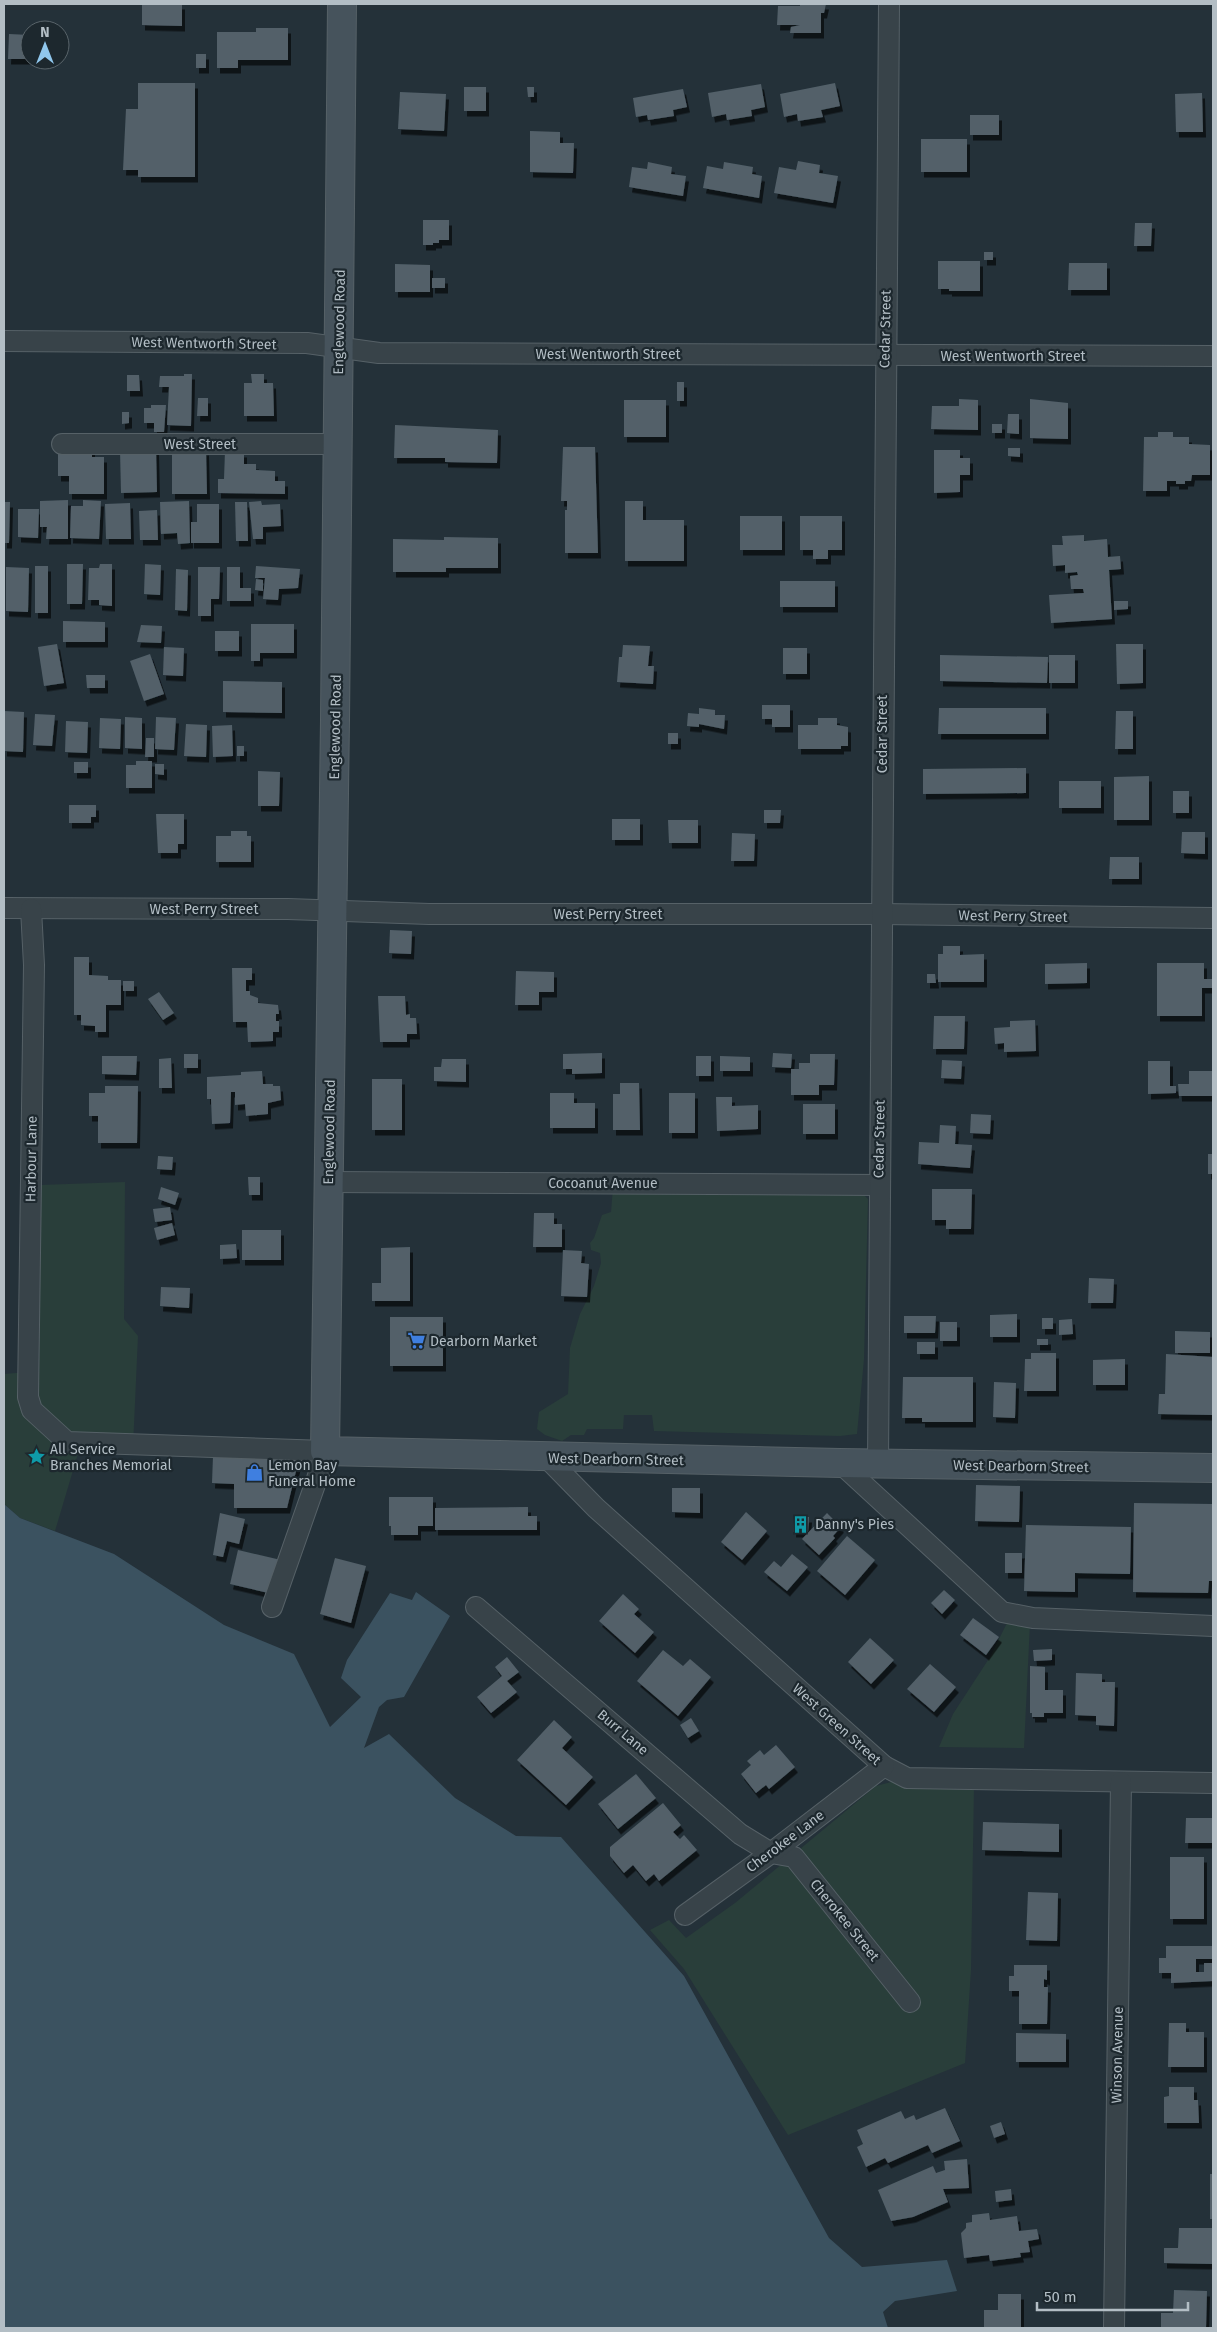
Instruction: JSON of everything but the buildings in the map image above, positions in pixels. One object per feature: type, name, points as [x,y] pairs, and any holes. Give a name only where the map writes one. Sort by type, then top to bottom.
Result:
[{"type":"street","name":"Englewood Road","points":[[324,1451],[333,910],[342,4]]},
{"type":"street","name":"Cedar Street","points":[[878,1464],[878,1185],[889,4]]},
{"type":"street","name":"West Wentworth Street","points":[[4,341],[307,344],[379,353],[1213,356]]},
{"type":"street","name":"West Street","points":[[62,444],[338,444]]},
{"type":"street","name":"West Perry Street","points":[[4,908],[333,910],[429,914],[881,914],[1213,918]]},
{"type":"street","name":"Harbour Lane","points":[[31,909],[34,965],[28,1397],[32,1410]]},
{"type":"street","name":"Cocoanut Avenue","points":[[328,1182],[878,1185]]},
{"type":"street","name":"West Dearborn Street","points":[[32,1410],[67,1442],[324,1451],[840,1464],[1213,1468]]},
{"type":"street","points":[[272,1607],[319,1473],[324,1451]]},
{"type":"street","name":"West Green Street","points":[[546,1457],[596,1508],[884,1766],[907,1778],[1213,1783]]},
{"type":"street","points":[[840,1464],[1002,1612],[1033,1618],[1213,1626]]},
{"type":"street","name":"Burr Lane","points":[[476,1607],[740,1834],[771,1853]]},
{"type":"street","name":"Cherokee Lane","points":[[685,1915],[771,1853],[884,1766]]},
{"type":"street","name":"Winson Avenue","points":[[1114,2328],[1120,1782]]},
{"type":"street","name":"Cherokee Street","points":[[771,1853],[794,1857],[910,2002]]},
{"type":"green space","points":[[125,1182],[124,1319],[138,1336],[133,1447],[80,1447],[55,1531],[20,1518],[4,1504],[4,1374],[39,1371],[40,1185]]},
{"type":"green space","points":[[613,1187],[862,1193],[868,1199],[864,1359],[857,1434],[840,1436],[654,1431],[652,1415],[624,1415],[623,1429],[587,1429],[584,1435],[571,1435],[562,1441],[545,1435],[537,1429],[539,1412],[568,1394],[570,1348],[580,1314],[594,1286],[601,1263],[600,1253],[591,1250],[590,1243],[594,1238],[602,1215],[611,1212]]},
{"type":"green space","points":[[1008,1621],[1030,1623],[1024,1748],[939,1747],[953,1714],[990,1657]]},
{"type":"green space","points":[[895,1781],[974,1786],[971,1970],[965,2063],[788,2135],[684,1969],[650,1930],[669,1920],[686,1938],[735,1903],[876,1786]]},
{"type":"water","points":[[4,1504],[20,1518],[114,1554],[224,1625],[294,1654],[330,1727],[361,1697],[341,1678],[347,1660],[390,1593],[412,1600],[416,1592],[450,1616],[404,1697],[387,1700],[379,1707],[364,1748],[389,1734],[455,1798],[516,1836],[561,1837],[684,1976],[829,2238],[862,2267],[947,2260],[957,2291],[895,2301],[883,2312],[888,2328],[4,2328]]},
{"type":"place","name":"Dearborn Market","points":[[416,1341]]},
{"type":"place","name":"All Service Branches Memorial","points":[[36,1457]]},
{"type":"place","name":"Lemon Bay Funeral Home","points":[[254,1473]]},
{"type":"place","name":"Danny's Pies","points":[[801,1524]]}]
